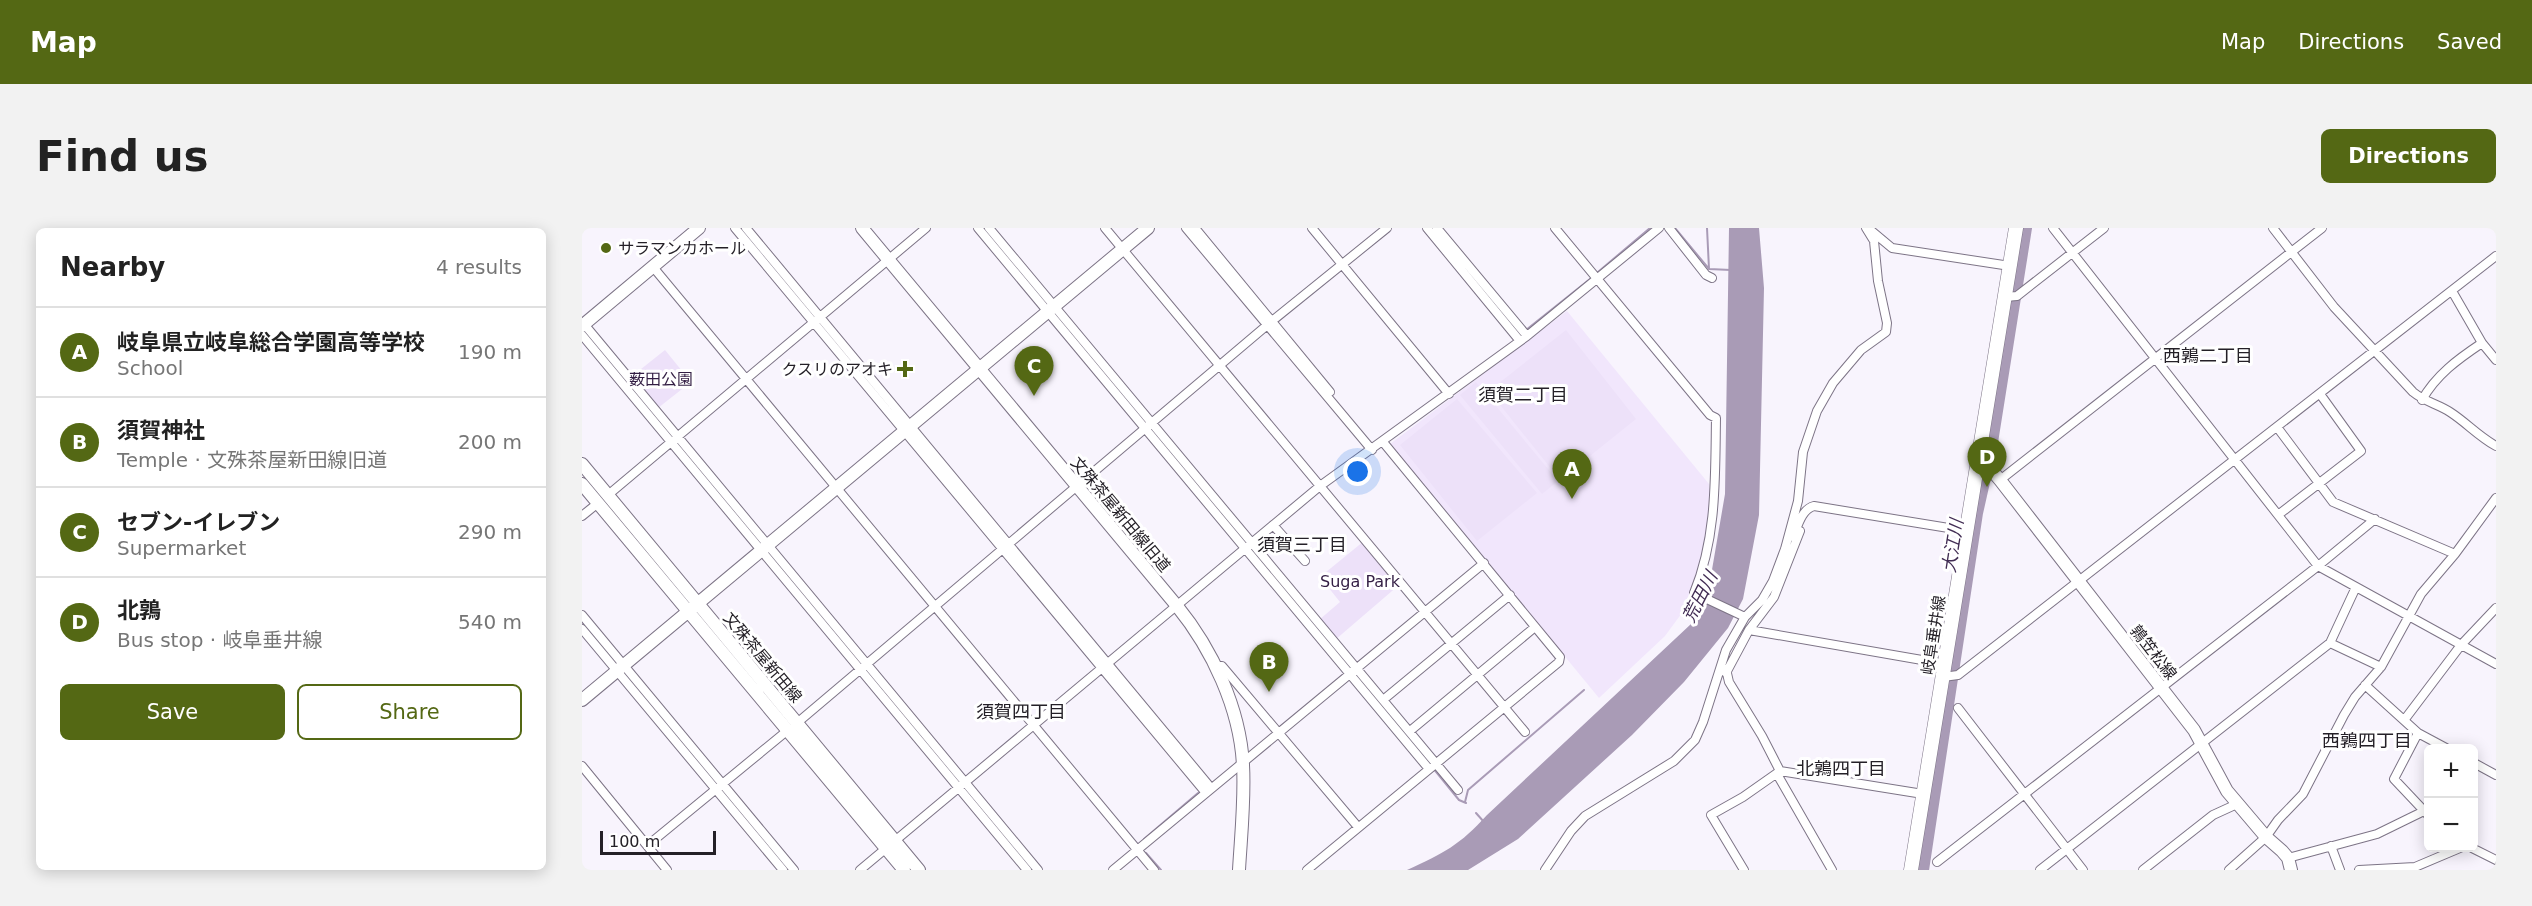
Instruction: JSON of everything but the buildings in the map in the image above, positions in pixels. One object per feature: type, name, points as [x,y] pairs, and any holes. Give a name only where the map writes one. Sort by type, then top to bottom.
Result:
[{"type":"main road","name":"岐阜垂井線","points":[[1911,870],[1946,672],[1967,531],[1984,465],[2010,297],[2010,266],[2016,228]]},
{"type":"street","points":[[699,228],[583,328],[962,785],[1038,870]]},
{"type":"street","points":[[735,228],[817,319]]},
{"type":"street","points":[[746,228],[817,319],[1208,791]]},
{"type":"street","name":"文殊茶屋新田線旧道","points":[[862,228],[1176,606],[1204,644],[1215,666],[1236,725],[1243,762],[1239,870]]},
{"type":"street","points":[[582,516],[926,228]]},
{"type":"street","points":[[978,228],[1051,309],[1432,766],[1458,790]]},
{"type":"street","points":[[989,228],[1051,309]]},
{"type":"street","points":[[1105,228],[1525,732]]},
{"type":"street","points":[[582,700],[1148,228]]},
{"type":"street","points":[[1186,228],[1377,446],[1484,563],[1560,657],[1559,662],[1306,870]]},
{"type":"street","points":[[1195,228],[1270,324]]},
{"type":"street","points":[[1312,228],[1449,394]]},
{"type":"street","points":[[648,845],[1387,228]]},
{"type":"street","points":[[1427,228],[1523,339]]},
{"type":"street","points":[[1437,228],[1523,339]]},
{"type":"street","points":[[1555,228],[1710,416],[1716,418],[1713,520],[1705,567],[1695,593],[1742,615]]},
{"type":"street","points":[[860,870],[1320,486],[1523,339],[1659,228]]},
{"type":"street","points":[[1669,228],[1706,275],[1712,278]]},
{"type":"street","points":[[1867,228],[1892,248],[2010,266]]},
{"type":"street","points":[[1545,870],[1571,831],[1585,816],[1686,752],[1695,740],[1703,723],[1726,650],[1742,615],[1762,600],[1773,581],[1785,549],[1798,501],[1803,452],[1817,411],[1833,383],[1861,350],[1886,332],[1887,323],[1878,281],[1874,241],[1867,228]]},
{"type":"street","points":[[2053,228],[2318,566],[2496,664]]},
{"type":"street","points":[[2010,297],[2073,253],[2104,228]]},
{"type":"street","points":[[2273,228],[2334,307],[2422,399],[2448,411],[2479,436],[2496,446]]},
{"type":"street","points":[[2000,480],[2322,228]]},
{"type":"street","points":[[1749,630],[1958,675],[2496,256]]},
{"type":"street","points":[[653,267],[1155,870]]},
{"type":"street","points":[[2452,291],[2482,343],[2496,360]]},
{"type":"street","points":[[2422,399],[2441,374],[2482,343]]},
{"type":"street","points":[[2278,515],[2361,451],[2320,394]]},
{"type":"street","points":[[2277,427],[2333,502],[2455,554]]},
{"type":"street","name":"文殊茶屋新田線","points":[[582,464],[603,499],[890,845],[919,870]]},
{"type":"street","name":"鶉笠松線","points":[[1984,465],[2000,480],[2194,730],[2227,791],[2289,864]]},
{"type":"street","name":"文殊茶屋新田線","points":[[582,484],[603,499]]},
{"type":"street","points":[[2229,870],[2266,837],[2278,820],[2303,794],[2344,715],[2381,667],[2421,594],[2455,554],[2496,498]]},
{"type":"street","points":[[1785,549],[1789,546],[1807,509],[1814,506],[1967,531]]},
{"type":"street","points":[[1726,673],[1749,630],[1773,597],[1807,509]]},
{"type":"street","points":[[1937,862],[2318,566],[2375,519]]},
{"type":"street","points":[[1273,525],[1305,561]]},
{"type":"street","points":[[1113,870],[1484,563]]},
{"type":"street","points":[[2040,870],[2330,643],[2356,587]]},
{"type":"street","points":[[1383,700],[1509,595]]},
{"type":"street","points":[[2405,719],[2461,645],[2496,608]]},
{"type":"street","points":[[582,615],[620,668]]},
{"type":"street","points":[[1410,732],[1535,627]]},
{"type":"street","points":[[582,629],[620,668],[719,786],[794,870]]},
{"type":"street","points":[[1733,637],[1726,673],[1728,681],[1762,736],[1778,772],[1832,870]]},
{"type":"street","points":[[2330,643],[2381,667]]},
{"type":"street","points":[[1215,666],[1222,666],[1358,827]]},
{"type":"street","points":[[1353,671],[1383,700],[1410,732],[1432,766]]},
{"type":"street","points":[[2365,685],[2418,733],[2439,744]]},
{"type":"street","points":[[1958,708],[2083,870]]},
{"type":"street","points":[[2418,733],[2394,779],[2424,811]]},
{"type":"street","points":[[2478,765],[2496,775]]},
{"type":"street","points":[[582,766],[648,845],[665,869]]},
{"type":"street","points":[[1744,870],[1711,815],[1778,772],[1923,794]]},
{"type":"street","points":[[962,785],[1027,870]]},
{"type":"street","points":[[719,786],[783,870]]},
{"type":"street","points":[[2143,870],[2213,815],[2237,804]]},
{"type":"street","points":[[2289,864],[2331,846],[2377,834],[2424,814]]},
{"type":"street","name":"文殊茶屋新田線","points":[[890,845],[904,870]]},
{"type":"street","points":[[2331,846],[2340,870]]},
{"type":"street","points":[[2478,851],[2496,860]]},
{"type":"street","points":[[2359,870],[2415,867],[2451,852]]},
{"type":"shaded area","points":[[1729,228],[1759,228],[1764,288],[1759,515],[1743,599],[1728,628],[1684,682],[1632,735],[1518,839],[1468,870],[1407,870],[1441,853],[1468,834],[1691,624],[1708,593],[1725,494]]},
{"type":"shaded area","points":[[1567,311],[1709,484],[1711,514],[1703,558],[1690,602],[1665,636],[1599,698],[1390,444]]},
{"type":"green space","points":[[1566,330],[1636,419],[1560,480],[1489,391]]},
{"type":"green space","name":"薮田公園","points":[[665,350],[691,382],[658,408],[631,377]]},
{"type":"green space","points":[[1476,382],[1558,481],[1542,494],[1460,395]]},
{"type":"green space","points":[[1457,399],[1537,493],[1477,541],[1400,445]]},
{"type":"green space","name":"Suga Park","points":[[1364,541],[1399,585],[1335,640],[1319,620],[1340,602],[1320,577]]},
{"type":"waterway","points":[[1598,272],[1650,228]]},
{"type":"waterway","points":[[1675,228],[1709,269],[1731,270]]},
{"type":"waterway","points":[[1707,228],[1709,269]]},
{"type":"waterway","name":"大江川","points":[[1922,870],[1976,513],[1989,455],[2025,228]]},
{"type":"waterway","points":[[1526,330],[1590,279]]},
{"type":"waterway","points":[[641,399],[669,433]]},
{"type":"waterway","points":[[683,451],[760,542]]},
{"type":"waterway","points":[[769,554],[859,661]]},
{"type":"waterway","points":[[582,622],[615,661]]},
{"type":"waterway","points":[[1342,658],[1350,668]]},
{"type":"waterway","points":[[626,674],[716,784]]},
{"type":"waterway","points":[[1465,802],[1468,790],[1584,690]]},
{"type":"waterway","points":[[1433,768],[1459,800],[1466,803]]},
{"type":"waterway","points":[[721,789],[754,828]]},
{"type":"waterway","points":[[1144,839],[1198,793]]},
{"type":"waterway","points":[[1476,813],[1484,822]]},
{"type":"waterway","points":[[994,824],[1033,870]]},
{"type":"waterway","points":[[1146,853],[1161,870]]},
{"type":"place","name":"サラマンカホール","points":[[606,248]]},
{"type":"place","name":"クスリのアオキ","points":[[905,369]]},
{"type":"place","name":"セブン-イレブン","points":[[1034,396]]},
{"type":"place","name":"北鶉","points":[[1987,487]]},
{"type":"place","name":"岐阜県立岐阜総合学園高等学校","points":[[1572,499]]},
{"type":"place","name":"須賀神社","points":[[1269,692]]},
{"type":"district","name":"西鶉二丁目","points":[[2208,356]]},
{"type":"district","name":"須賀二丁目","points":[[1523,395]]},
{"type":"district","name":"須賀三丁目","points":[[1302,545]]},
{"type":"district","name":"須賀四丁目","points":[[1021,712]]},
{"type":"district","name":"西鶉四丁目","points":[[2367,741]]},
{"type":"district","name":"北鶉四丁目","points":[[1841,769]]},
{"type":"water label","name":"荒田川","points":[[1700,597]]}]
